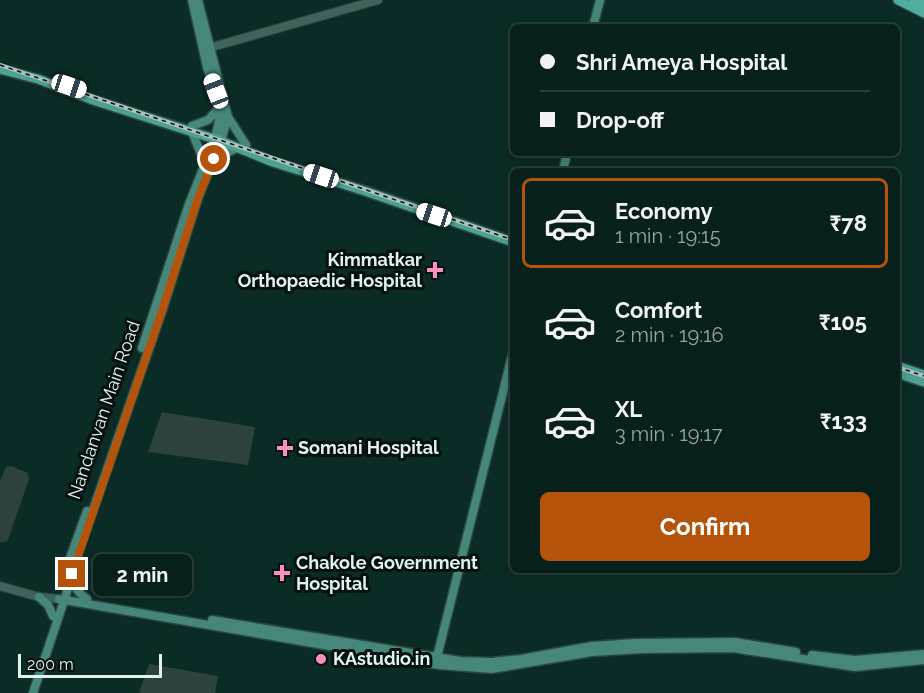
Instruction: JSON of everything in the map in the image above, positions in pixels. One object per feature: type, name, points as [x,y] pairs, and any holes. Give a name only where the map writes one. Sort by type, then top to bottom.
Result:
[{"type":"highway","points":[[898,0],[924,13]]},
{"type":"highway","points":[[914,0],[924,5]]},
{"type":"main road","name":"Nandanvan Main Road","points":[[28,693],[53,616],[63,597],[70,559],[189,204],[205,164],[219,138],[221,111],[207,49],[192,0]]},
{"type":"main road","points":[[198,0],[207,49],[228,117],[242,146],[273,162],[510,241]]},
{"type":"main road","points":[[594,24],[602,0]]},
{"type":"main road","points":[[598,24],[602,0]]},
{"type":"main road","points":[[0,64],[510,236]]},
{"type":"main road","points":[[0,69],[38,78],[93,100],[192,129],[208,120],[220,107]]},
{"type":"main road","points":[[33,693],[63,597],[162,311],[198,198],[228,117]]},
{"type":"main road","points":[[192,129],[205,164]]},
{"type":"main road","points":[[214,159],[242,146]]},
{"type":"main road","points":[[438,662],[510,364]]},
{"type":"main road","points":[[900,367],[924,375]]},
{"type":"main road","points":[[900,374],[924,382]]},
{"type":"main road","points":[[438,662],[510,382]]},
{"type":"main road","points":[[73,571],[74,586],[87,599]]},
{"type":"main road","points":[[34,595],[48,605],[53,616]]},
{"type":"main road","points":[[63,597],[87,599],[438,662],[492,662],[521,659],[592,646],[726,641],[855,660],[924,654]]},
{"type":"main road","points":[[63,597],[438,662],[492,669],[592,652],[664,649],[733,648],[855,667],[924,660]]},
{"type":"street","points":[[207,49],[378,0]]},
{"type":"street","points":[[0,585],[34,595],[40,591],[63,597]]},
{"type":"shaded area","points":[[162,412],[255,427],[248,465],[148,452]]},
{"type":"shaded area","points":[[11,466],[28,473],[29,479],[8,540],[0,542],[0,481],[6,467]]},
{"type":"shaded area","points":[[149,664],[218,676],[215,693],[139,693]]},
{"type":"railway","points":[[0,65],[510,239]]},
{"type":"railway","points":[[900,368],[924,376]]},
{"type":"place","name":"Kimmatkar Orthopaedic Hospital","points":[[435,270]]},
{"type":"place","name":"Somani Hospital","points":[[285,448]]},
{"type":"place","name":"Chakole Government Hospital","points":[[282,573]]},
{"type":"place","name":"KAstudio.in","points":[[321,659]]},
{"type":"route","points":[[72,574],[198,198],[214,159]]}]
